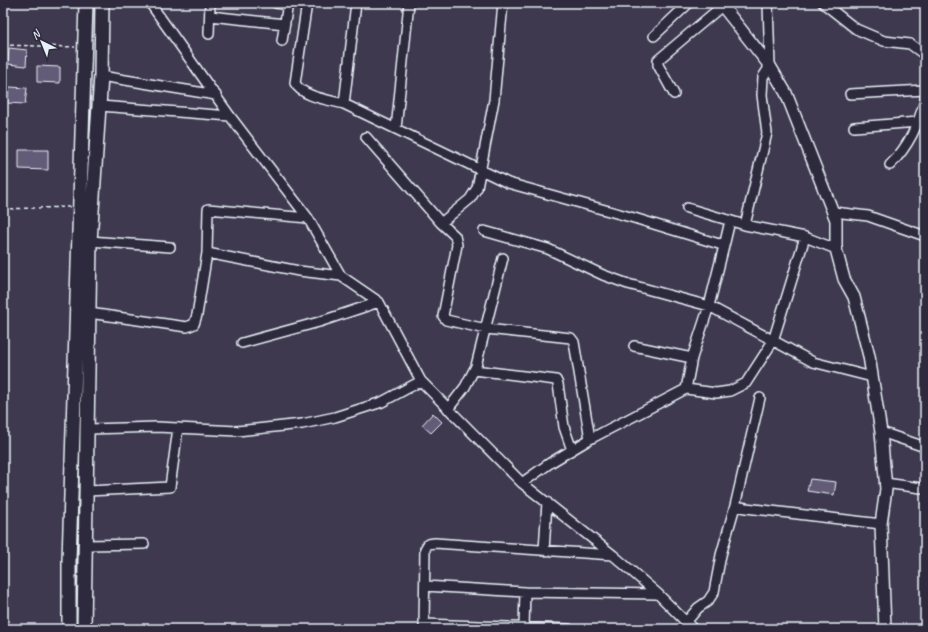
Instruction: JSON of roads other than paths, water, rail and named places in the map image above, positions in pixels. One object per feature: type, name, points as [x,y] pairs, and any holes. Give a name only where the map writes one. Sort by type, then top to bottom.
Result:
[{"type":"main road","points":[[69,629],[69,561],[86,3]]},
{"type":"main road","points":[[84,629],[90,241],[100,106],[102,3]]},
{"type":"street","points":[[150,3],[230,116],[308,218],[341,276],[379,302],[421,381],[522,483],[613,555],[658,594],[693,629]]},
{"type":"street","points":[[209,34],[210,3]]},
{"type":"street","points":[[276,3],[288,4],[282,41]]},
{"type":"street","points":[[307,3],[295,83],[298,88],[306,93],[344,104],[440,149],[480,171],[508,183],[634,218],[719,244],[725,242]]},
{"type":"street","points":[[344,104],[356,3]]},
{"type":"street","points":[[396,129],[409,3]]},
{"type":"street","points":[[442,223],[474,194],[494,100],[503,3]]},
{"type":"street","points":[[654,36],[689,3]]},
{"type":"street","points":[[745,225],[765,148],[767,134],[762,95],[763,77],[770,66],[768,3]]},
{"type":"street","points":[[823,3],[856,29],[884,41],[910,44],[925,54]]},
{"type":"street","points":[[674,94],[658,65],[658,60],[721,4],[770,66],[786,93],[834,212],[836,220],[836,249],[844,279],[854,297],[869,356],[881,432],[885,483],[881,524],[885,629]]},
{"type":"street","points":[[210,16],[285,24]]},
{"type":"street","points":[[101,76],[216,95]]},
{"type":"street","points":[[850,94],[925,90]]},
{"type":"street","points":[[890,165],[902,153],[918,122],[925,100]]},
{"type":"street","points":[[100,106],[230,116]]},
{"type":"street","points":[[854,127],[918,122]]},
{"type":"street","points":[[366,137],[455,236],[457,241],[443,316],[446,320],[486,329],[571,338],[574,342],[590,439]]},
{"type":"street","points":[[687,208],[745,225],[805,237],[836,249]]},
{"type":"street","points":[[89,313],[187,328],[194,324],[197,315],[207,253],[208,210],[308,218]]},
{"type":"street","points":[[834,212],[868,216],[925,236]]},
{"type":"street","points":[[686,389],[692,358],[709,306],[730,220]]},
{"type":"street","points":[[484,231],[548,249],[603,275],[628,284],[709,306],[813,362],[872,377]]},
{"type":"street","points":[[522,483],[590,439],[686,389],[716,393],[730,391],[746,383],[773,341],[805,237]]},
{"type":"street","points":[[90,241],[170,247]]},
{"type":"street","points":[[207,253],[300,271],[341,276]]},
{"type":"street","points":[[448,409],[465,387],[474,370],[486,329],[503,258]]},
{"type":"street","points":[[242,343],[319,322],[379,302]]},
{"type":"street","points":[[634,346],[692,358]]},
{"type":"street","points":[[474,370],[556,380],[558,384],[564,427],[572,450]]},
{"type":"street","points":[[88,430],[178,428],[237,431],[302,424],[335,417],[382,402],[421,381]]},
{"type":"street","points":[[687,622],[698,608],[708,601],[714,592],[721,555],[736,506],[760,398]]},
{"type":"street","points":[[87,492],[170,486],[178,428]]},
{"type":"street","points":[[881,432],[925,447]]},
{"type":"street","points":[[885,483],[921,488]]},
{"type":"street","points":[[544,551],[546,502]]},
{"type":"street","points":[[736,506],[881,524]]},
{"type":"street","points":[[569,629],[524,627],[424,627],[425,549],[428,544],[435,543],[613,555]]},
{"type":"street","points":[[86,545],[144,544]]},
{"type":"street","points":[[425,586],[525,592],[658,594]]},
{"type":"street","points":[[524,627],[525,592]]}]
